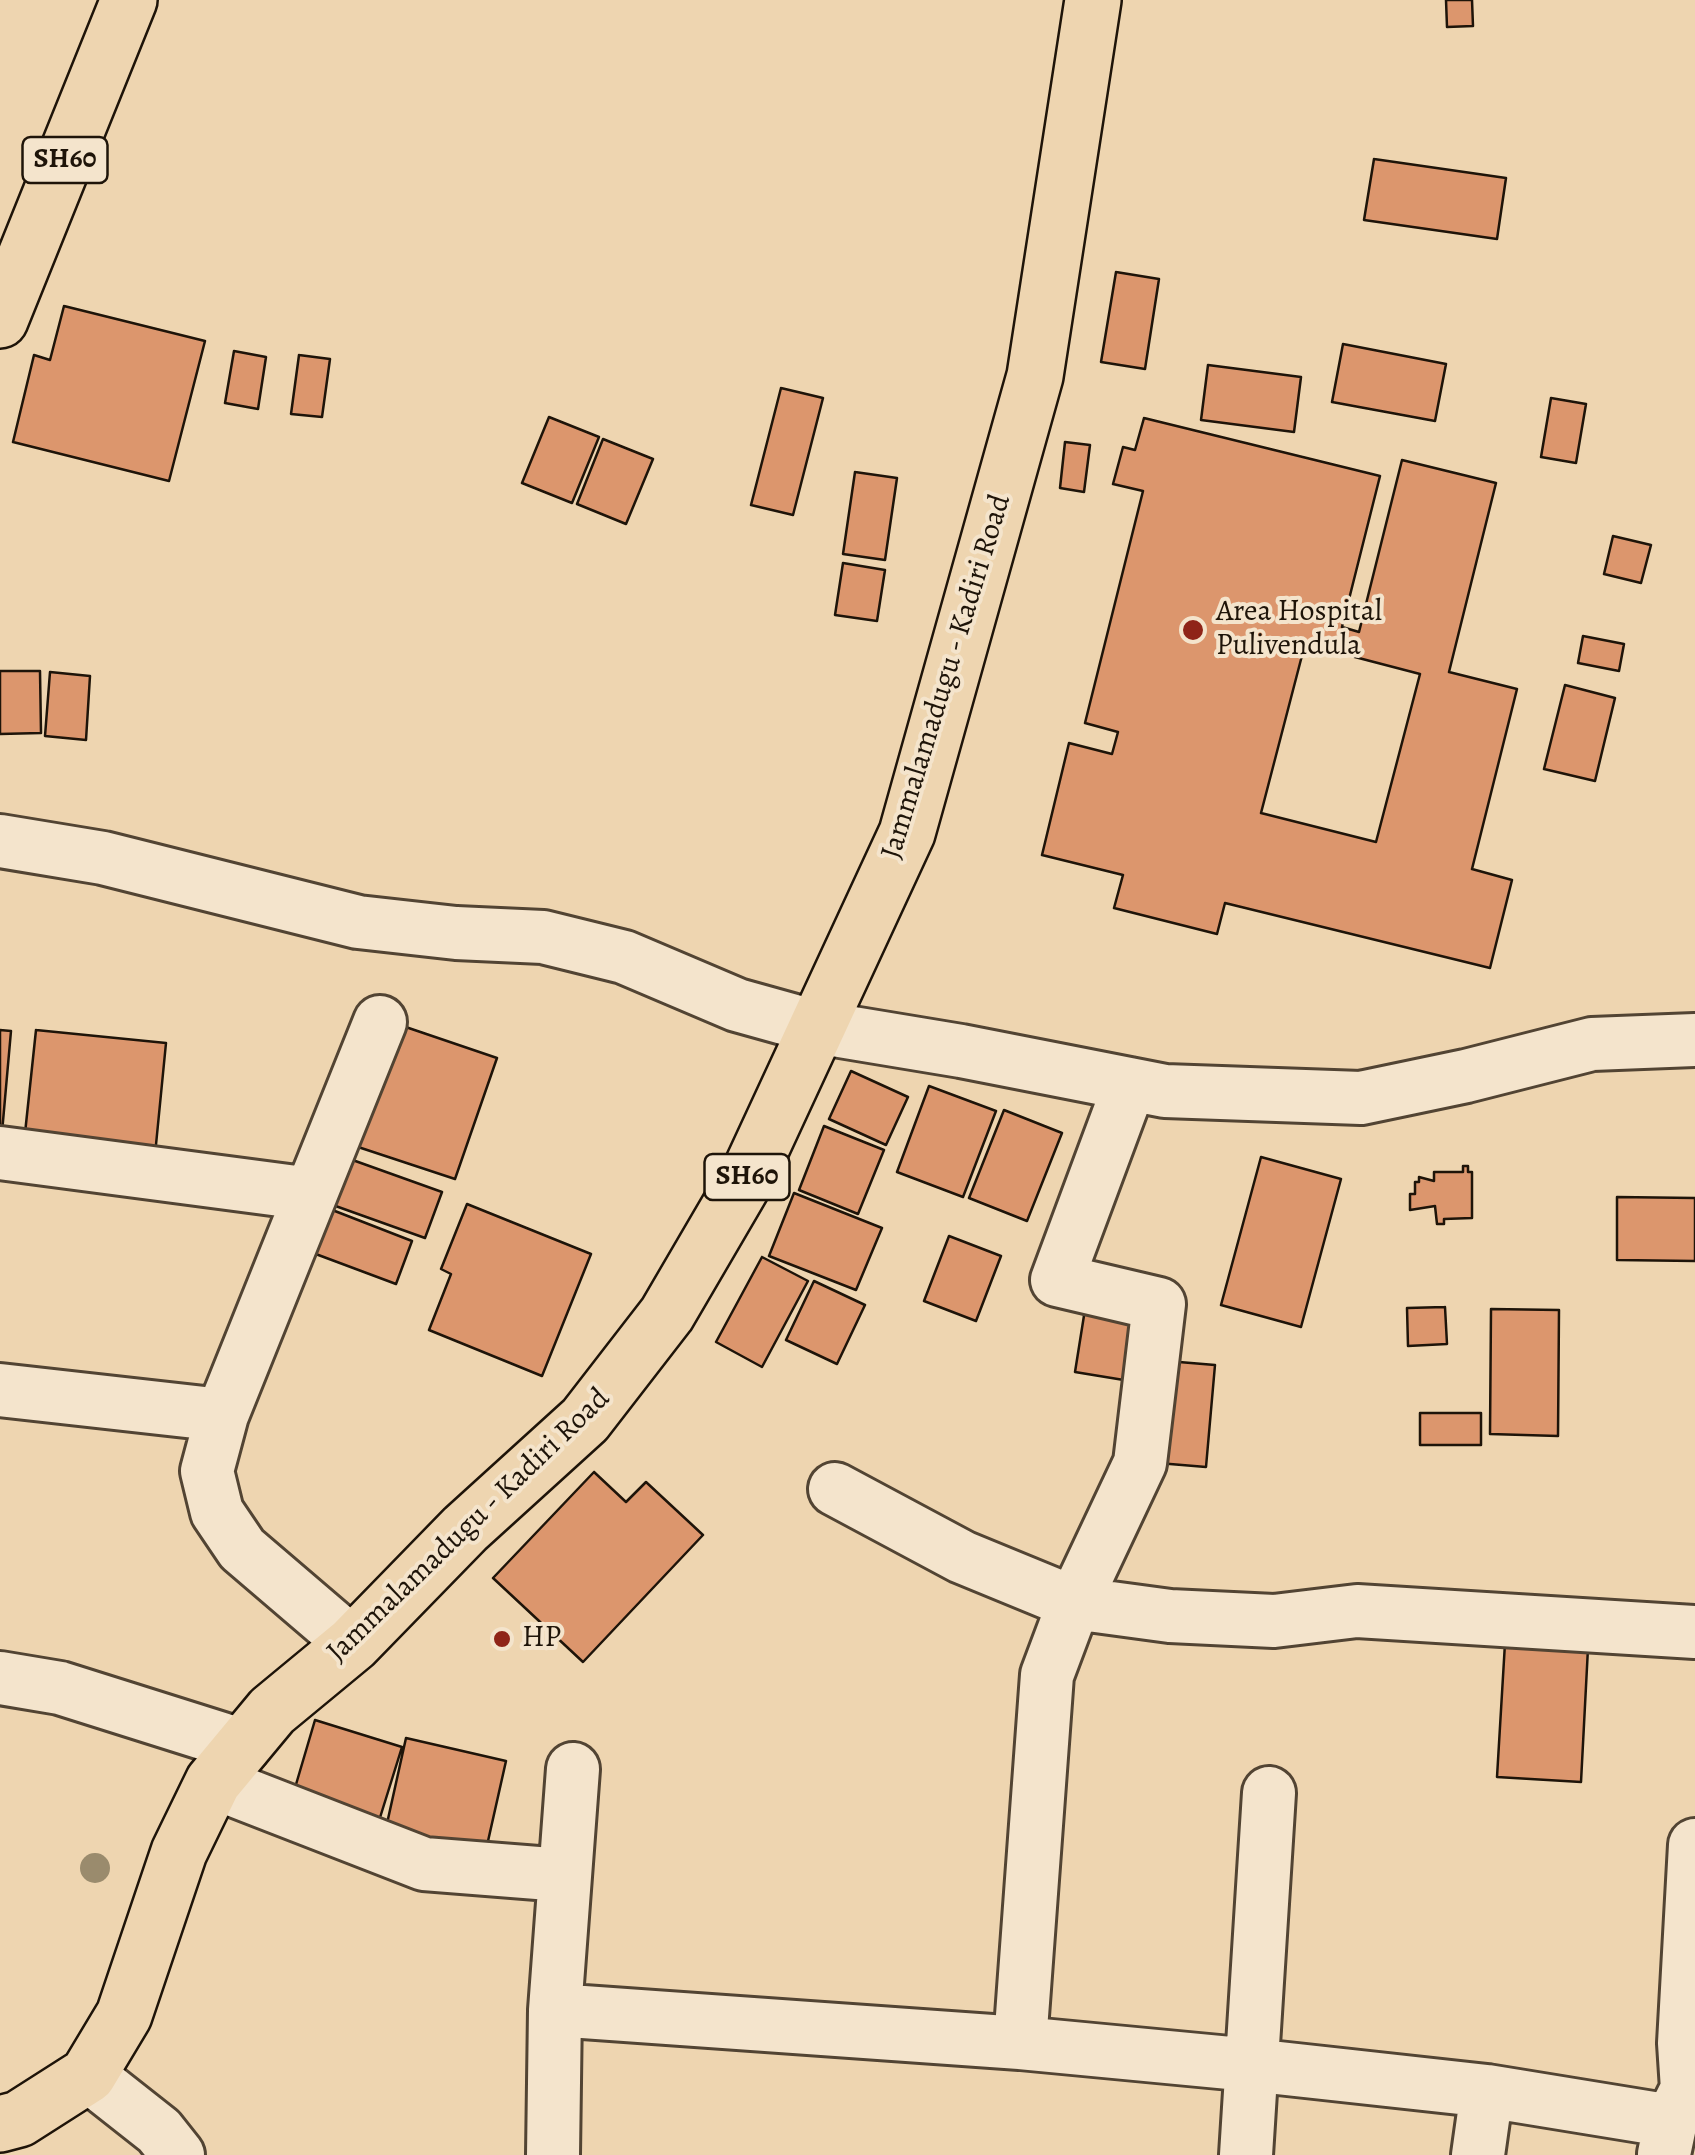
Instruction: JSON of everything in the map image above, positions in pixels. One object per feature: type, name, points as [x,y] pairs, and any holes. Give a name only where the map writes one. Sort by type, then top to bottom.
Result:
[{"type":"main road","name":"SH60","points":[[0,320],[129,0]]},
{"type":"main road","name":"Jammalamadugu - Kadiri Road","points":[[0,2124],[19,2119],[88,2075],[124,2016],[180,1852],[228,1764],[272,1711],[352,1644],[464,1529],[585,1420],[667,1314],[750,1172],[907,832],[1035,376],[1093,0]]},
{"type":"street","points":[[0,841],[103,858],[358,922],[456,933],[542,936],[624,956],[737,1005],[816,1027],[1165,1091],[1361,1098],[1592,1044],[1695,1040]]},
{"type":"street","points":[[352,1644],[242,1549],[217,1512],[207,1470],[222,1415],[380,1022]]},
{"type":"street","points":[[1020,2042],[1046,1674],[1074,1603],[1140,1464],[1158,1304],[1057,1280],[1130,1084]]},
{"type":"street","points":[[0,1153],[311,1194]]},
{"type":"street","points":[[0,1390],[222,1415]]},
{"type":"street","points":[[834,1488],[962,1557],[1074,1603],[1170,1616],[1274,1621],[1357,1611],[1695,1632]]},
{"type":"street","points":[[0,1678],[60,1688],[228,1764],[424,1864],[563,1875]]},
{"type":"street","points":[[553,2155],[555,2010],[573,1769]]},
{"type":"street","points":[[1246,2155],[1269,1793]]},
{"type":"street","points":[[555,2010],[1020,2042],[1487,2091],[1667,2138],[1686,2089],[1684,2043],[1695,1845]]},
{"type":"street","points":[[88,2075],[159,2131],[178,2155]]},
{"type":"street","points":[[1478,2155],[1487,2091]]},
{"type":"building","points":[[1446,0],[1472,0],[1473,26],[1447,27]]},
{"type":"building","points":[[1374,159],[1506,178],[1497,239],[1364,220]]},
{"type":"building","points":[[1116,272],[1159,279],[1145,369],[1101,362]]},
{"type":"building","points":[[64,306],[205,341],[169,481],[13,442],[34,355],[50,360]]},
{"type":"building","points":[[1343,344],[1446,364],[1435,421],[1332,402]]},
{"type":"building","points":[[234,351],[266,357],[258,409],[225,403]]},
{"type":"building","points":[[299,355],[330,359],[322,417],[291,414]]},
{"type":"building","points":[[1208,365],[1301,377],[1294,432],[1201,420]]},
{"type":"building","points":[[781,388],[823,398],[793,515],[751,505]]},
{"type":"building","points":[[1551,398],[1586,404],[1576,463],[1541,457]]},
{"type":"building","points":[[549,417],[599,437],[572,503],[522,483]]},
{"type":"building","points":[[1144,418],[1380,476],[1342,627],[1359,632],[1402,460],[1496,483],[1449,672],[1517,689],[1472,869],[1512,880],[1490,968],[1225,903],[1217,934],[1114,908],[1123,875],[1042,855],[1069,743],[1112,754],[1118,732],[1085,723],[1143,491],[1113,484],[1123,447],[1135,450]],"holes":[[[1305,644],[1420,674],[1376,842],[1261,813]]]},
{"type":"building","points":[[603,439],[653,459],[626,524],[577,504]]},
{"type":"building","points":[[1065,442],[1090,445],[1084,492],[1060,488]]},
{"type":"building","points":[[855,472],[897,478],[885,560],[843,554]]},
{"type":"building","points":[[1613,536],[1651,545],[1641,583],[1604,574]]},
{"type":"building","points":[[843,563],[885,570],[877,621],[835,615]]},
{"type":"building","points":[[1583,636],[1624,644],[1619,671],[1578,663]]},
{"type":"building","points":[[0,671],[40,671],[41,733],[0,734]]},
{"type":"building","points":[[50,672],[90,676],[86,740],[45,736]]},
{"type":"building","points":[[1565,685],[1615,698],[1595,781],[1544,769]]},
{"type":"building","points":[[391,1022],[497,1058],[455,1179],[349,1144]]},
{"type":"building","points":[[0,1030],[11,1031],[1,1144],[0,1144]]},
{"type":"building","points":[[36,1030],[166,1043],[154,1165],[23,1152]]},
{"type":"building","points":[[851,1071],[908,1097],[886,1145],[829,1119]]},
{"type":"building","points":[[929,1086],[996,1111],[963,1197],[897,1172]]},
{"type":"building","points":[[1004,1110],[1062,1133],[1027,1221],[969,1198]]},
{"type":"building","points":[[824,1126],[884,1150],[858,1214],[799,1190]]},
{"type":"building","points":[[333,1153],[442,1192],[425,1238],[316,1199]]},
{"type":"building","points":[[1261,1157],[1341,1179],[1301,1327],[1221,1305]]},
{"type":"building","points":[[1463,1166],[1472,1172],[1472,1218],[1444,1219],[1444,1224],[1437,1224],[1435,1206],[1410,1210],[1410,1194],[1415,1194],[1419,1177],[1434,1181],[1434,1172],[1463,1172]]},
{"type":"building","points":[[794,1193],[882,1228],[856,1290],[769,1256]]},
{"type":"building","points":[[1617,1197],[1695,1198],[1695,1261],[1617,1260]]},
{"type":"building","points":[[467,1204],[591,1254],[542,1376],[429,1330],[451,1274],[441,1269]]},
{"type":"building","points":[[322,1206],[412,1241],[396,1284],[305,1250]]},
{"type":"building","points":[[949,1236],[1001,1256],[976,1321],[924,1301]]},
{"type":"building","points":[[762,1257],[808,1281],[762,1367],[716,1342]]},
{"type":"building","points":[[814,1281],[865,1305],[837,1364],[786,1340]]},
{"type":"building","points":[[1086,1303],[1154,1314],[1142,1383],[1075,1372]]},
{"type":"building","points":[[1445,1307],[1447,1344],[1408,1346],[1407,1308]]},
{"type":"building","points":[[1491,1309],[1559,1310],[1558,1436],[1490,1434]]},
{"type":"building","points":[[1167,1361],[1215,1365],[1206,1467],[1158,1463]]},
{"type":"building","points":[[1420,1413],[1481,1413],[1481,1445],[1420,1445]]},
{"type":"building","points":[[594,1472],[626,1502],[646,1482],[703,1535],[583,1662],[493,1578]]},
{"type":"building","points":[[1505,1643],[1588,1648],[1581,1782],[1497,1777]]},
{"type":"building","points":[[315,1720],[402,1747],[378,1824],[292,1798]]},
{"type":"building","points":[[406,1738],[506,1761],[486,1850],[386,1828]]},
{"type":"place","name":"Area Hospital Pulivendula","points":[[1193,630]]},
{"type":"place","name":"HP","points":[[502,1639]]}]
